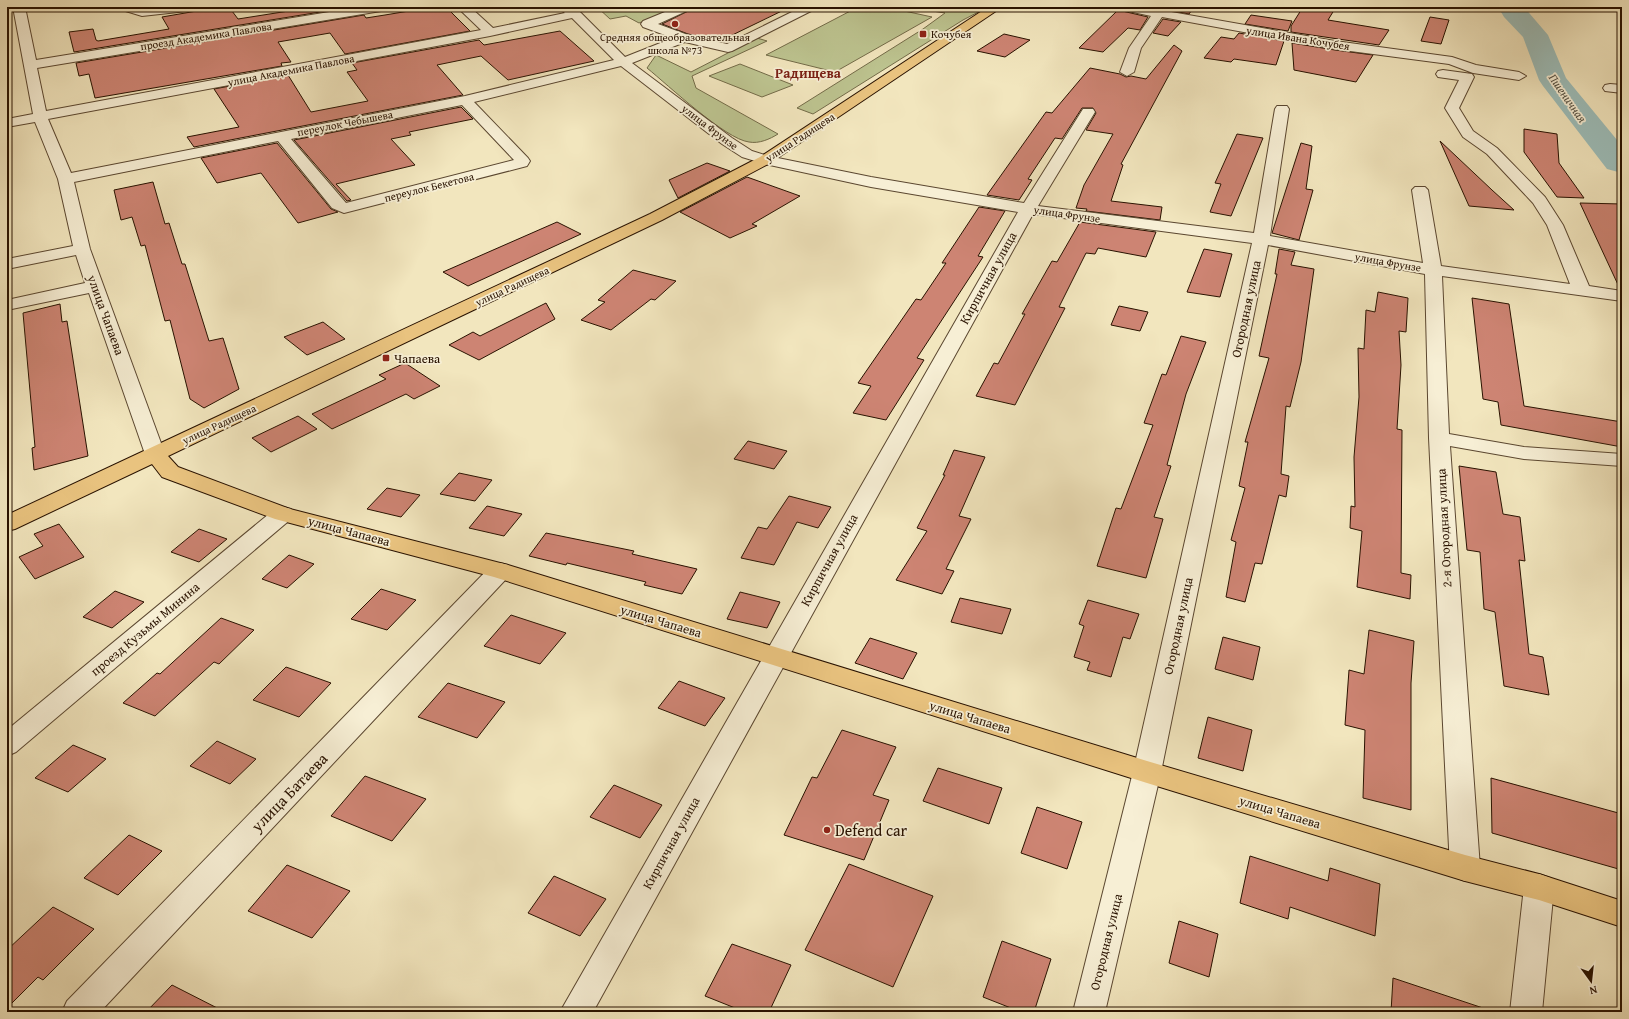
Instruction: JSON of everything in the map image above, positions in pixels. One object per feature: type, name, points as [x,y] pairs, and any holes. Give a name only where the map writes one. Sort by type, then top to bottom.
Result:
[{"type":"main road","name":"улица Радищева","points":[[7,524],[656,218],[764,160],[996,7]]},
{"type":"main road","name":"улица Чапаева","points":[[155,454],[170,472],[283,514],[500,571],[1147,772],[1465,868],[1539,887],[1622,914]]},
{"type":"street","name":"улица Чапаева","points":[[19,7],[40,116],[66,179],[82,249],[155,454]]},
{"type":"street","points":[[123,7],[142,12],[187,7]]},
{"type":"street","name":"проезд Академика Павлова","points":[[31,65],[381,7]]},
{"type":"street","points":[[463,7],[490,32]]},
{"type":"street","points":[[687,7],[647,24],[684,38],[728,48],[811,7]]},
{"type":"street","name":"улица Ивана Кочубея","points":[[1123,7],[1335,45],[1452,61],[1470,73]]},
{"type":"street","name":"улица Академика Павлова","points":[[7,122],[490,32],[570,11]]},
{"type":"street","name":"улица Фрунзе","points":[[570,11],[624,62],[727,141],[748,154],[764,160],[871,182],[1028,209],[1261,239],[1433,270],[1622,296]]},
{"type":"street","points":[[1127,72],[1135,48],[1158,14]]},
{"type":"street","name":"переулок Чебышева","points":[[66,179],[465,100],[624,62],[684,38]]},
{"type":"street","points":[[1335,45],[1400,66]]},
{"type":"street","points":[[1430,72],[1519,76]]},
{"type":"street","points":[[1470,73],[1452,108],[1468,134],[1492,151],[1539,200],[1555,225],[1582,291]]},
{"type":"street","name":"переулок Бекетова","points":[[281,136],[338,205],[344,208],[522,163],[523,161],[465,100]]},
{"type":"street","name":"Огородная улица","points":[[1089,1012],[1147,772],[1261,239],[1282,109]]},
{"type":"street","name":"Кирпичная улица","points":[[576,1012],[775,656],[1028,209],[1088,112]]},
{"type":"street","name":"2-я Огородная улица","points":[[1420,190],[1433,270],[1439,438],[1465,868]]},
{"type":"street","points":[[7,264],[82,249]]},
{"type":"street","points":[[7,305],[96,286]]},
{"type":"street","points":[[1439,438],[1524,453],[1622,460]]},
{"type":"street","name":"проезд Кузьмы Минина","points":[[7,745],[283,514]]},
{"type":"street","name":"улица Батаева","points":[[78,1012],[500,571]]},
{"type":"street","points":[[1526,1012],[1539,887]]},
{"type":"green space","points":[[597,7],[678,7],[639,23],[626,16],[610,19]]},
{"type":"green space","points":[[858,7],[886,7],[932,17],[835,72],[766,55]]},
{"type":"green space","points":[[907,7],[986,8],[963,20],[813,114],[797,108],[923,29],[945,13]]},
{"type":"green space","points":[[757,38],[767,41],[692,76],[696,88],[778,134],[760,142],[749,142],[739,139],[726,132],[647,68],[656,55],[691,72]]},
{"type":"green space","points":[[740,64],[793,85],[762,97],[709,76]]},
{"type":"building","points":[[220,7],[229,7],[238,19],[314,7],[351,7],[74,52],[69,32],[93,29],[96,40],[98,41],[169,29],[162,17]]},
{"type":"building","points":[[433,7],[446,7],[470,31],[345,54],[330,33],[278,42],[291,62],[281,63],[282,66],[95,98],[89,74],[79,76],[76,63],[364,15],[366,18]]},
{"type":"building","points":[[696,7],[790,7],[720,41],[688,34],[662,24]]},
{"type":"building","points":[[1152,7],[1194,7],[1189,14]]},
{"type":"building","points":[[1303,7],[1336,7],[1328,20],[1389,30],[1379,45],[1291,32],[1291,26]]},
{"type":"building","points":[[1118,10],[1148,17],[1140,30],[1128,28],[1103,52],[1079,48]]},
{"type":"building","points":[[1251,15],[1292,21],[1288,31],[1245,24]]},
{"type":"building","points":[[1430,17],[1449,20],[1441,44],[1421,41]]},
{"type":"building","points":[[1163,19],[1181,22],[1168,36],[1153,33]]},
{"type":"building","points":[[560,31],[594,61],[508,80],[481,56],[437,65],[463,95],[194,147],[187,137],[239,127],[214,89],[288,75],[311,112],[368,101],[347,72],[357,70],[352,63],[479,40],[484,45]]},
{"type":"building","points":[[1239,33],[1284,41],[1276,65],[1234,59],[1231,62],[1204,58],[1221,37],[1234,39]]},
{"type":"building","points":[[1004,34],[1030,40],[1005,57],[977,51]]},
{"type":"building","points":[[1292,43],[1373,55],[1356,82],[1294,70]]},
{"type":"building","points":[[1174,45],[1182,51],[1121,164],[1123,165],[1111,201],[1162,207],[1160,220],[1086,211],[1087,209],[1076,208],[1084,185],[1113,134],[1086,130],[1096,113],[1093,108],[1082,108],[1062,139],[1055,138],[1028,179],[1032,180],[1019,200],[987,195],[1046,112],[1052,113],[1090,68],[1120,74],[1126,77],[1131,76],[1146,79]]},
{"type":"building","points":[[461,107],[473,119],[409,132],[411,135],[391,139],[415,165],[336,184],[351,200],[347,201],[294,140]]},
{"type":"building","points":[[1524,129],[1557,134],[1559,163],[1584,198],[1557,197],[1524,152]]},
{"type":"building","points":[[1237,134],[1263,138],[1231,216],[1210,212],[1221,184],[1215,183]]},
{"type":"building","points":[[1440,141],[1492,190],[1514,210],[1469,206]]},
{"type":"building","points":[[277,143],[331,209],[338,212],[298,223],[261,173],[217,183],[201,158]]},
{"type":"building","points":[[1301,143],[1312,146],[1306,189],[1313,190],[1299,240],[1272,233]]},
{"type":"building","points":[[707,163],[730,171],[678,198],[669,180]]},
{"type":"building","points":[[747,177],[800,196],[752,224],[757,226],[730,238],[680,212]]},
{"type":"building","points":[[153,182],[165,224],[169,223],[182,264],[185,264],[209,341],[223,338],[239,389],[204,408],[190,399],[170,320],[165,321],[145,245],[141,246],[132,217],[121,220],[114,190]]},
{"type":"building","points":[[1580,203],[1622,204],[1622,289],[1620,289]]},
{"type":"building","points":[[979,207],[1005,211],[978,256],[983,257],[917,358],[924,360],[886,420],[853,413],[871,386],[858,383],[916,299],[921,300],[946,263],[942,263]]},
{"type":"building","points":[[557,222],[581,234],[468,286],[443,272]]},
{"type":"building","points":[[1080,222],[1156,232],[1146,257],[1098,248],[1095,254],[1086,253],[1059,307],[1065,308],[1015,405],[976,396],[994,363],[998,364],[1025,314],[1022,314],[1052,261],[1057,262]]},
{"type":"building","points":[[1204,249],[1232,254],[1220,297],[1187,292]]},
{"type":"building","points":[[1279,249],[1295,252],[1291,265],[1314,269],[1301,362],[1290,407],[1286,406],[1281,474],[1289,476],[1286,497],[1279,495],[1262,564],[1255,563],[1245,602],[1226,597],[1236,542],[1231,540],[1245,488],[1239,486],[1248,442],[1245,442],[1269,358],[1259,356],[1277,274],[1275,274]]},
{"type":"building","points":[[633,270],[676,281],[655,300],[651,299],[611,330],[581,320],[605,302],[598,300]]},
{"type":"building","points":[[1378,292],[1408,298],[1406,332],[1399,331],[1401,365],[1397,429],[1402,430],[1401,573],[1411,575],[1410,599],[1357,587],[1362,531],[1350,528],[1351,506],[1355,507],[1354,457],[1359,397],[1358,348],[1364,349],[1366,310],[1375,312]]},
{"type":"building","points":[[1472,298],[1509,304],[1524,406],[1622,422],[1622,447],[1501,425],[1498,402],[1483,399]]},
{"type":"building","points":[[546,303],[555,319],[479,360],[449,345],[473,332],[480,336]]},
{"type":"building","points":[[60,304],[62,322],[67,321],[88,456],[34,470],[32,448],[35,447],[23,313]]},
{"type":"building","points":[[1119,306],[1148,312],[1140,331],[1111,325]]},
{"type":"building","points":[[323,322],[345,339],[307,355],[284,337]]},
{"type":"building","points":[[1181,336],[1206,342],[1186,394],[1167,465],[1171,466],[1154,517],[1163,519],[1146,578],[1097,566],[1116,508],[1121,509],[1153,425],[1144,423],[1162,374],[1166,375]]},
{"type":"building","points":[[405,363],[440,386],[414,399],[406,394],[332,429],[312,414],[386,379],[379,375]]},
{"type":"building","points":[[298,416],[317,429],[271,452],[252,438]]},
{"type":"building","points":[[748,441],[787,451],[774,469],[734,459]]},
{"type":"building","points":[[954,450],[985,457],[959,516],[971,519],[946,569],[954,571],[942,594],[896,580],[927,531],[917,528],[945,475],[943,475]]},
{"type":"building","points":[[1459,466],[1496,472],[1503,514],[1520,517],[1525,561],[1519,560],[1529,654],[1543,657],[1549,695],[1504,686],[1495,612],[1484,609],[1480,552],[1467,550]]},
{"type":"building","points":[[459,473],[492,480],[475,501],[440,494]]},
{"type":"building","points":[[387,488],[420,495],[401,517],[367,509]]},
{"type":"building","points":[[789,496],[831,507],[818,528],[797,522],[774,565],[741,558],[758,527],[767,529]]},
{"type":"building","points":[[487,506],[522,514],[504,536],[469,528]]},
{"type":"building","points":[[59,524],[84,557],[35,579],[19,557],[43,546],[34,534]]},
{"type":"building","points":[[199,529],[227,539],[199,562],[171,552]]},
{"type":"building","points":[[546,533],[634,551],[632,554],[697,569],[682,594],[644,585],[646,582],[567,563],[566,565],[529,556]]},
{"type":"building","points":[[289,555],[314,564],[287,588],[262,579]]},
{"type":"building","points":[[381,589],[416,600],[387,630],[351,619]]},
{"type":"building","points":[[115,591],[144,602],[112,628],[83,617]]},
{"type":"building","points":[[740,592],[780,602],[767,628],[727,619]]},
{"type":"building","points":[[960,598],[1011,609],[1002,634],[951,622]]},
{"type":"building","points":[[1088,600],[1139,614],[1130,639],[1123,637],[1111,677],[1087,670],[1090,662],[1074,657],[1084,626],[1079,624]]},
{"type":"building","points":[[511,615],[566,633],[540,664],[484,646]]},
{"type":"building","points":[[221,618],[254,630],[219,664],[214,662],[155,716],[123,703],[157,673],[160,674]]},
{"type":"building","points":[[1369,630],[1414,641],[1411,683],[1411,810],[1363,798],[1365,730],[1345,725],[1349,670],[1364,674]]},
{"type":"building","points":[[1223,637],[1260,647],[1253,680],[1215,669]]},
{"type":"building","points":[[870,638],[917,653],[903,679],[855,663]]},
{"type":"building","points":[[286,667],[331,683],[299,717],[253,700]]},
{"type":"building","points":[[679,681],[725,698],[705,726],[658,708]]},
{"type":"building","points":[[448,683],[505,702],[477,738],[418,717]]},
{"type":"building","points":[[1208,717],[1252,730],[1243,771],[1198,758]]},
{"type":"building","points":[[842,730],[896,747],[873,795],[889,800],[864,860],[784,835],[812,777],[817,778]]},
{"type":"building","points":[[217,741],[256,759],[230,784],[190,766]]},
{"type":"building","points":[[73,745],[106,759],[68,792],[35,778]]},
{"type":"building","points":[[938,768],[1002,788],[989,824],[923,801]]},
{"type":"building","points":[[365,776],[426,799],[392,841],[331,816]]},
{"type":"building","points":[[1491,778],[1622,814],[1622,870],[1492,833]]},
{"type":"building","points":[[614,785],[662,805],[640,838],[590,817]]},
{"type":"building","points":[[1037,807],[1082,822],[1067,869],[1021,853]]},
{"type":"building","points":[[129,835],[162,851],[118,895],[84,878]]},
{"type":"building","points":[[1250,856],[1328,881],[1330,868],[1380,884],[1375,936],[1290,907],[1288,919],[1240,903]]},
{"type":"building","points":[[849,864],[933,896],[893,987],[805,950]]},
{"type":"building","points":[[287,865],[350,891],[312,938],[248,911]]},
{"type":"building","points":[[554,876],[606,899],[580,936],[528,913]]},
{"type":"building","points":[[53,907],[94,929],[43,980],[38,977],[7,1008],[7,950]]},
{"type":"building","points":[[1179,921],[1218,934],[1209,977],[1169,963]]},
{"type":"building","points":[[1002,941],[1051,959],[1034,1012],[1021,1012],[983,997]]},
{"type":"building","points":[[732,944],[791,965],[769,1012],[745,1012],[705,996]]},
{"type":"building","points":[[1393,978],[1483,1008],[1483,1012],[1391,1012]]},
{"type":"building","points":[[172,985],[225,1012],[146,1012]]},
{"type":"waterway","name":"Пшеничная","points":[[1511,7],[1513,12],[1535,35],[1553,80],[1618,162],[1622,163]]},
{"type":"place","name":"Средняя общеобразовательная школа №73","points":[[675,24]]},
{"type":"place","name":"Кочубея","points":[[923,34]]},
{"type":"place","name":"Чапаева","points":[[386,358]]},
{"type":"place","name":"Defend car","points":[[827,830]]},
{"type":"district","name":"Радищева","points":[[808,73]]}]
